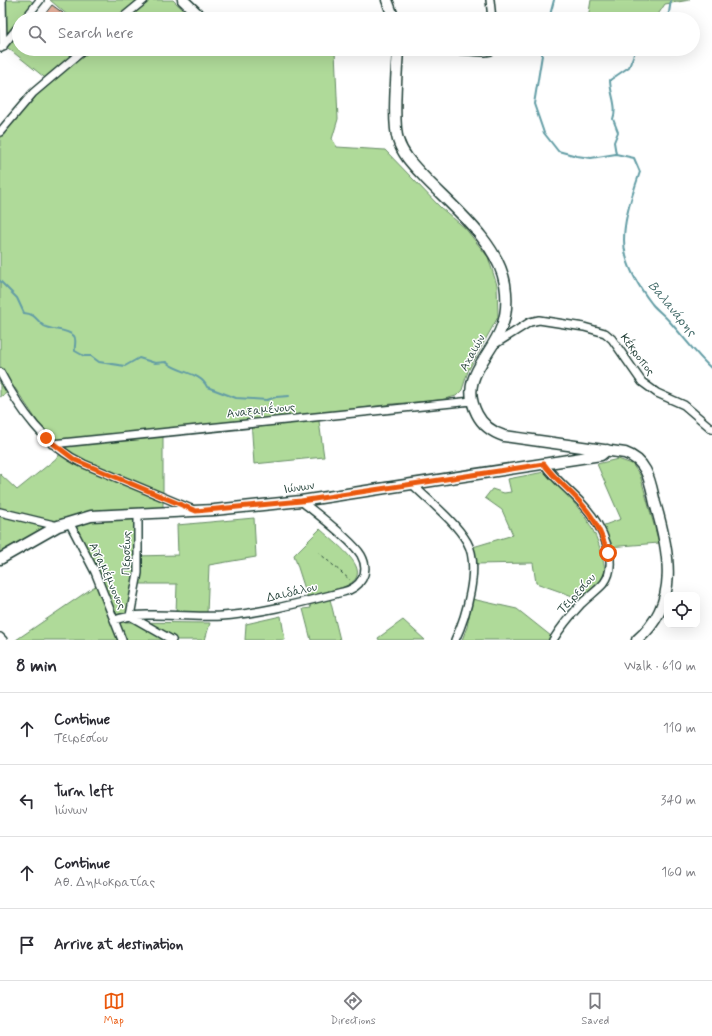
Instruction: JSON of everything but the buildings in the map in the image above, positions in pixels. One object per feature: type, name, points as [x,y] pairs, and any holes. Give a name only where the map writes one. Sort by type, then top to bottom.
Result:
[{"type":"main road","points":[[183,0],[196,12]]},
{"type":"main road","points":[[387,0],[391,12]]},
{"type":"main road","name":"Αχαιών","points":[[398,56],[396,129],[400,146],[412,165],[489,245],[501,268],[506,291],[506,310],[502,326],[473,379],[471,392],[472,401],[480,419],[486,427],[496,433],[517,438],[607,450],[632,456],[643,464],[666,542],[668,572],[663,600],[654,622],[637,640]]},
{"type":"main road","name":"Ιώνων","points":[[0,559],[58,526],[100,515],[196,511],[301,501],[601,455],[607,450]]},
{"type":"street","points":[[1,48],[2,0]]},
{"type":"street","points":[[31,12],[40,0]]},
{"type":"street","points":[[129,12],[144,0]]},
{"type":"street","points":[[490,0],[491,12]]},
{"type":"street","points":[[1,48],[12,35]]},
{"type":"street","points":[[0,132],[33,93],[76,56]]},
{"type":"street","name":"Κέκροπος","points":[[492,346],[530,322],[539,320],[601,331],[612,339],[636,374],[646,385],[657,393],[684,405],[712,429]]},
{"type":"street","points":[[0,372],[25,414],[52,444],[68,456],[196,511]]},
{"type":"street","name":"Αναξαμένους","points":[[52,444],[472,401]]},
{"type":"street","name":"Τειρεσίου","points":[[544,464],[557,480],[590,514],[601,534],[610,561],[609,572],[603,583],[582,604],[553,640]]},
{"type":"street","points":[[412,484],[459,532],[470,550],[471,575],[469,598],[463,620],[455,640]]},
{"type":"street","points":[[301,501],[354,546],[362,557],[365,568],[364,575],[360,584],[353,588]]},
{"type":"street","points":[[0,512],[58,526]]},
{"type":"street","name":"Περσέως","points":[[130,616],[138,573],[138,513]]},
{"type":"street","name":"Αγαμέμνονος","points":[[69,522],[95,572],[122,640]]},
{"type":"street","name":"Δαιδάλου","points":[[115,620],[130,616],[213,616],[252,613],[343,592],[353,588]]},
{"type":"street","points":[[130,616],[172,640]]},
{"type":"street","points":[[0,637],[3,640]]},
{"type":"path","points":[[318,552],[350,580],[353,588]]},
{"type":"green space","points":[[0,0],[30,0],[34,3],[27,12],[12,12],[12,51],[3,44]]},
{"type":"green space","points":[[50,0],[173,0],[186,12],[64,12]]},
{"type":"green space","points":[[591,0],[690,0],[665,4],[660,12],[589,12]]},
{"type":"green space","points":[[18,56],[335,56],[338,119],[332,139],[337,147],[385,150],[440,207],[465,228],[488,257],[497,285],[498,317],[468,371],[462,390],[456,396],[441,400],[392,404],[318,414],[324,457],[254,464],[251,420],[163,429],[163,509],[136,512],[135,556],[178,555],[177,525],[254,518],[256,557],[209,565],[207,613],[176,613],[177,584],[133,584],[126,622],[210,623],[205,640],[16,640],[101,582],[70,519],[0,555],[0,474],[17,490],[58,457],[68,439],[56,441],[46,434],[15,388],[0,397],[0,137],[49,81]]},
{"type":"green space","points":[[618,459],[632,464],[640,475],[659,543],[608,547],[599,527],[621,519],[597,464]]},
{"type":"green space","points":[[544,472],[580,510],[593,531],[598,543],[604,565],[604,577],[581,599],[536,583],[533,563],[474,564],[473,547],[513,535],[502,510],[485,498],[492,489],[504,493],[511,492],[508,479]]},
{"type":"green space","points":[[320,529],[348,555],[355,564],[357,572],[355,580],[346,586],[328,591],[340,640],[311,640],[303,609],[311,608],[294,555]]},
{"type":"green space","points":[[472,599],[517,609],[551,636],[549,640],[462,640],[467,627]]},
{"type":"green space","points":[[281,616],[285,640],[245,640],[246,624]]},
{"type":"green space","points":[[403,620],[425,640],[379,640],[378,638]]},
{"type":"waterway","name":"Βαλανάρης","points":[[551,12],[554,0]]},
{"type":"waterway","points":[[669,12],[671,0]]},
{"type":"waterway","name":"Βαλανάρης","points":[[542,56],[534,104],[544,133],[558,151],[591,158],[616,154],[634,158],[640,172],[627,213],[624,236],[624,246],[630,268],[652,304],[712,369]]},
{"type":"waterway","points":[[616,154],[614,142],[618,132],[613,119],[615,109],[610,80],[629,67],[633,56]]},
{"type":"waterway","points":[[0,281],[17,298],[24,313],[34,316],[41,324],[51,329],[71,333],[75,339],[75,351],[84,356],[91,356],[99,362],[125,366],[139,358],[155,363],[166,362],[171,366],[200,378],[207,387],[236,398],[267,400],[276,397],[289,396]]},
{"type":"route","points":[[46,438],[59,450],[75,460],[196,511],[301,501],[544,464],[552,476],[586,508],[604,540],[608,553]]}]
